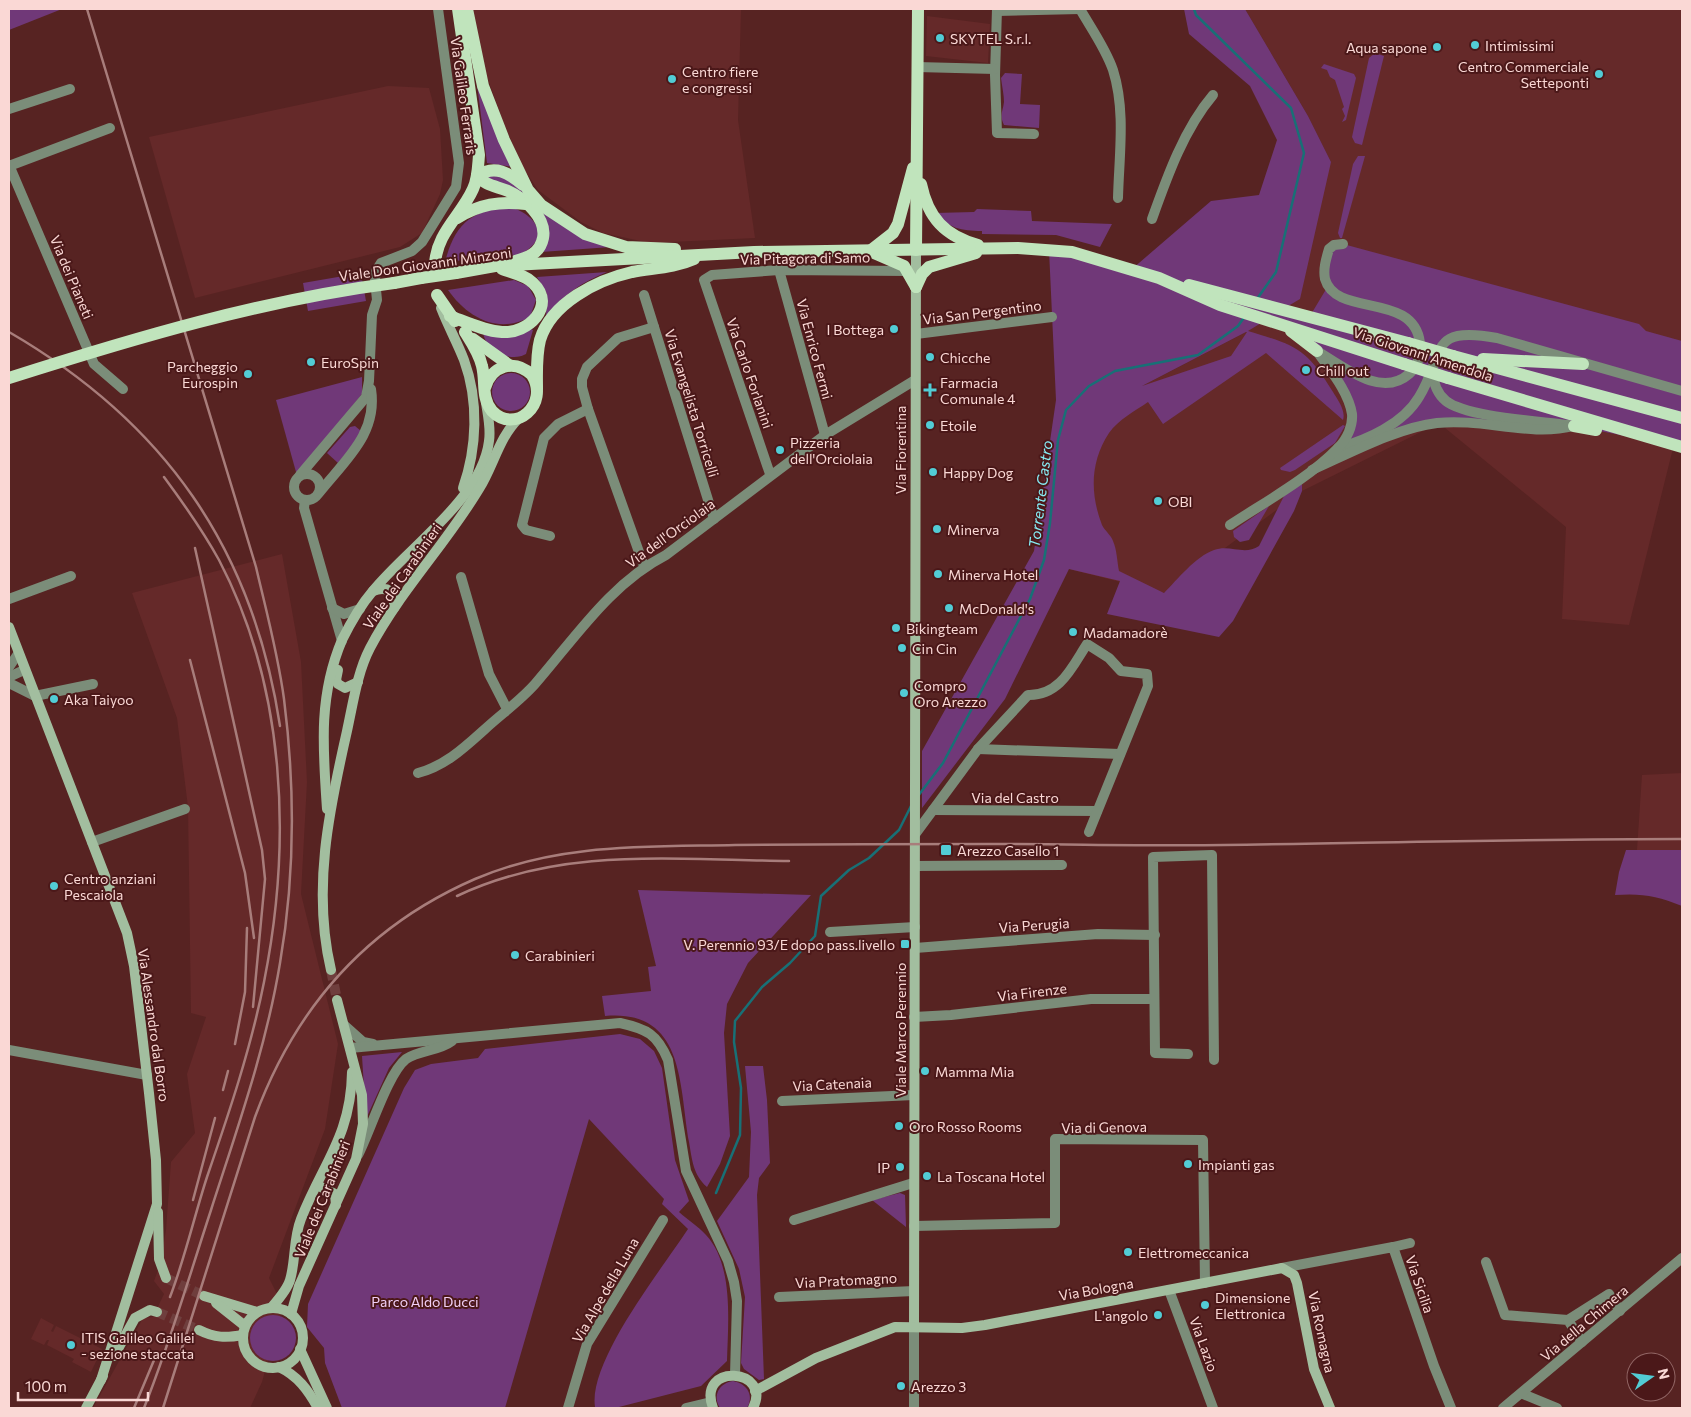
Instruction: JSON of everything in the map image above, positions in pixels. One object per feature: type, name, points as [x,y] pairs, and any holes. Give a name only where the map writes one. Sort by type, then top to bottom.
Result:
[{"type":"main road","points":[[435,264],[440,239],[474,189],[477,176],[478,155],[458,9]]},
{"type":"main road","points":[[468,9],[483,86],[504,140],[528,190]]},
{"type":"main road","name":"Via Fiorentina","points":[[916,833],[915,380],[918,9]]},
{"type":"main road","points":[[916,161],[923,193],[934,220],[944,230],[964,241],[990,249]]},
{"type":"main road","points":[[870,251],[893,233],[898,224],[908,182],[916,161]]},
{"type":"main road","points":[[477,176],[484,171],[502,171],[510,174],[541,205],[585,234],[626,247],[679,249],[702,255]]},
{"type":"main road","points":[[477,176],[490,185],[520,197],[542,222],[543,238],[540,246],[528,257],[495,266]]},
{"type":"main road","points":[[454,219],[472,209],[490,203],[526,204]]},
{"type":"main road","name":"Via Giovanni Amendola","points":[[916,250],[1018,248],[1072,252],[1160,278],[1222,299],[1283,325],[1404,364],[1682,447]]},
{"type":"main road","points":[[916,287],[922,274],[929,268],[990,249]]},
{"type":"main road","name":"Viale Don Giovanni Minzoni","points":[[9,378],[108,347],[241,311],[341,291],[495,266],[754,252],[916,250]]},
{"type":"main road","points":[[870,251],[896,261],[916,287]]},
{"type":"main road","points":[[465,332],[479,355],[485,393],[495,413],[506,418],[519,418],[534,405],[537,389],[536,364],[540,339],[550,321],[574,298],[609,278],[679,266],[702,255]]},
{"type":"main road","points":[[485,393],[492,372],[523,362],[529,355],[542,302],[535,285],[528,278],[495,266]]},
{"type":"main road","points":[[437,295],[450,316],[465,332],[510,365],[527,370],[535,380],[537,389]]},
{"type":"main road","name":"Viale dei Carabinieri","points":[[437,295],[465,362],[474,400],[475,421],[466,478],[449,514]]},
{"type":"main road","name":"Via Giovanni Amendola","points":[[1222,299],[1287,311],[1682,418]]},
{"type":"main road","points":[[450,316],[502,332],[525,328],[541,312]]},
{"type":"main road","points":[[1283,325],[1317,351]]},
{"type":"main road","points":[[1456,357],[1583,364]]},
{"type":"main road","name":"Viale dei Carabinieri","points":[[328,823],[323,708],[341,644],[360,609],[372,592],[449,514],[466,493],[485,456],[490,429],[485,393]]},
{"type":"main road","name":"Viale dei Carabinieri","points":[[331,970],[321,907],[328,823],[358,682],[369,650],[394,608],[480,489],[507,430],[519,418]]},
{"type":"main road","points":[[1574,426],[1667,443]]},
{"type":"main road","points":[[372,592],[380,589],[389,591],[394,597],[394,608]]},
{"type":"main road","name":"Via Alessandro dal Borro","points":[[9,627],[127,933],[134,966],[156,1160],[157,1204],[101,1380]]},
{"type":"main road","points":[[341,644],[342,655],[337,674],[338,684],[345,688],[358,682]]},
{"type":"main road","name":"Viale Marco Perennio","points":[[914,1327],[913,1183],[916,833]]},
{"type":"main road","name":"Viale dei Carabinieri","points":[[291,1314],[299,1286],[356,1159],[362,1137],[362,1094],[337,1000]]},
{"type":"main road","name":"Viale dei Carabinieri","points":[[271,1308],[290,1281],[298,1229],[317,1185],[338,1144],[346,1120],[353,1063]]},
{"type":"main road","points":[[317,1185],[335,1194],[336,1206]]},
{"type":"main road","points":[[157,1204],[159,1259],[166,1278]]},
{"type":"main road","name":"Via Bologna","points":[[755,1391],[816,1358],[895,1327],[962,1328],[985,1325],[1282,1268]]},
{"type":"main road","name":"Via Romagna","points":[[1282,1268],[1294,1275],[1314,1369],[1330,1408]]},
{"type":"main road","points":[[204,1296],[257,1312],[271,1308],[291,1314],[302,1330],[300,1349],[292,1361],[279,1367],[267,1367],[255,1362],[247,1353],[244,1330],[218,1304],[204,1296]]},
{"type":"main road","points":[[86,1408],[135,1318],[142,1312],[155,1311]]},
{"type":"main road","points":[[199,1330],[213,1337],[228,1338],[244,1330],[257,1312]]},
{"type":"main road","points":[[300,1349],[328,1408]]},
{"type":"main road","points":[[279,1367],[296,1377],[310,1393],[318,1408]]},
{"type":"main road","points":[[712,1405],[712,1388],[716,1382],[728,1375],[735,1375],[747,1380],[755,1391],[756,1398],[753,1408]]},
{"type":"street","name":"Via Galileo Ferraris","points":[[369,381],[372,315],[377,300],[375,280],[381,263],[412,251],[422,242],[456,187],[459,163],[438,9]]},
{"type":"street","points":[[1034,134],[997,133],[995,69],[997,10],[1080,9],[1112,68],[1117,87],[1120,106],[1118,198]]},
{"type":"street","points":[[917,67],[995,69]]},
{"type":"street","points":[[9,109],[70,88]]},
{"type":"street","points":[[1152,219],[1170,168],[1200,110],[1213,95]]},
{"type":"street","points":[[9,166],[110,128]]},
{"type":"street","name":"Via dei Pianeti","points":[[9,166],[94,364],[123,389]]},
{"type":"street","points":[[1317,351],[1367,380],[1383,384],[1396,382],[1405,377],[1414,370],[1419,358],[1418,334],[1407,318],[1397,312],[1342,297],[1328,286],[1324,268],[1328,249],[1334,245],[1344,244]]},
{"type":"street","name":"Via Pitagora di Samo","points":[[704,280],[712,275],[779,270],[905,271]]},
{"type":"street","name":"Via Enrico Fermi","points":[[779,270],[825,435]]},
{"type":"street","name":"Via Carlo Forlanini","points":[[704,280],[770,474]]},
{"type":"street","name":"Via Evangelista Torricelli","points":[[644,295],[714,519]]},
{"type":"street","name":"Via San Pergentino","points":[[916,334],[1052,317]]},
{"type":"street","points":[[644,566],[588,409],[582,387],[582,379],[587,367],[618,338],[654,328]]},
{"type":"street","points":[[1230,525],[1312,470],[1338,448],[1385,428],[1406,413],[1419,397],[1438,348],[1446,340],[1469,335],[1497,338],[1682,391]]},
{"type":"street","points":[[1317,351],[1349,401],[1352,414],[1351,426],[1338,448]]},
{"type":"street","points":[[1432,366],[1436,390],[1452,405],[1470,411],[1574,426]]},
{"type":"street","name":"Via dell'Orciolaia","points":[[418,773],[435,769],[458,753],[533,686],[599,608],[644,566],[666,555],[770,474],[825,435],[915,380]]},
{"type":"street","points":[[369,381],[372,392],[370,424],[365,436],[319,493],[313,499],[304,500],[298,496],[294,489],[295,481],[366,397],[369,381]]},
{"type":"street","points":[[550,536],[526,530],[522,525],[544,438],[558,424],[588,409]]},
{"type":"street","points":[[347,421],[361,422],[364,425],[365,436]]},
{"type":"street","points":[[1312,470],[1374,443],[1414,428],[1436,423],[1464,423],[1553,431],[1574,426]]},
{"type":"street","points":[[300,475],[308,474],[316,477],[320,484],[319,493]]},
{"type":"street","points":[[304,500],[304,508],[341,644]]},
{"type":"street","points":[[9,599],[71,576]]},
{"type":"street","points":[[462,578],[489,674],[507,709]]},
{"type":"street","points":[[332,608],[344,614],[360,609]]},
{"type":"street","name":"Via del Castro","points":[[916,833],[978,748],[1028,695],[1038,695],[1053,689],[1063,681],[1087,644],[1109,658],[1121,671],[1147,674],[1148,686],[1089,832]]},
{"type":"street","points":[[9,667],[18,654]]},
{"type":"street","points":[[9,671],[24,670]]},
{"type":"street","points":[[9,677],[24,670]]},
{"type":"street","points":[[9,682],[35,696],[93,684]]},
{"type":"street","points":[[978,748],[1120,754]]},
{"type":"street","points":[[92,842],[185,809]]},
{"type":"street","name":"Via del Castro","points":[[932,810],[1097,811]]},
{"type":"street","points":[[1188,1054],[1155,1053],[1153,857],[1212,855],[1214,1060]]},
{"type":"street","points":[[916,866],[1062,865]]},
{"type":"street","points":[[830,932],[915,927]]},
{"type":"street","name":"Via Perugia","points":[[915,948],[1098,934],[1155,935]]},
{"type":"street","name":"Via Firenze","points":[[914,1017],[951,1015],[1091,998],[1154,998]]},
{"type":"street","points":[[350,1048],[620,1023],[652,1034],[662,1046],[668,1060],[686,1171],[728,1261],[734,1282],[736,1302],[735,1375]]},
{"type":"street","points":[[344,1025],[363,1042],[378,1046]]},
{"type":"street","points":[[356,1159],[393,1077],[401,1064],[411,1056],[445,1046],[455,1039]]},
{"type":"street","points":[[9,1050],[147,1075]]},
{"type":"street","name":"Via Catenaia","points":[[782,1101],[914,1095]]},
{"type":"street","name":"Via di Genova","points":[[914,1226],[1055,1223],[1055,1140],[1203,1140],[1205,1283]]},
{"type":"street","points":[[794,1220],[913,1183]]},
{"type":"street","name":"Via Alpe della Luna","points":[[571,1405],[587,1344],[663,1220]]},
{"type":"street","points":[[1392,1246],[1410,1243]]},
{"type":"street","name":"Via Sicilia","points":[[1282,1268],[1392,1246],[1434,1366],[1451,1408]]},
{"type":"street","name":"Via della Chimera","points":[[1503,1408],[1523,1394],[1682,1258]]},
{"type":"street","points":[[1486,1262],[1505,1315],[1568,1320],[1609,1294],[1620,1311]]},
{"type":"street","name":"Via Lazio","points":[[1169,1290],[1212,1408]]},
{"type":"street","name":"Via Pratomagno","points":[[779,1297],[914,1291]]},
{"type":"street","points":[[1568,1320],[1582,1342]]},
{"type":"street","name":"Viale Marco Perennio","points":[[914,1327],[914,1408]]},
{"type":"street","points":[[1523,1394],[1557,1408]]},
{"type":"street","points":[[686,1408],[712,1405]]},
{"type":"shaded area","points":[[472,9],[741,9],[738,120],[755,238],[650,243],[603,233],[581,222],[538,190],[522,166],[504,124],[487,77]]},
{"type":"shaded area","points":[[1245,9],[1682,9],[1682,412],[1629,625],[1562,619],[1566,527],[1439,423],[1302,491],[1164,593],[1069,569],[1081,432],[1100,408],[1248,331],[1331,162],[1308,116]]},
{"type":"shaded area","points":[[927,16],[990,24],[988,63],[926,56]]},
{"type":"shaded area","points":[[388,86],[429,88],[440,129],[443,180],[440,194],[422,233],[400,247],[195,298],[149,137]]},
{"type":"shaded area","points":[[282,554],[301,662],[307,782],[301,894],[338,1044],[325,1129],[269,1278],[283,1306],[262,1382],[250,1408],[93,1408],[143,1318],[153,1317],[164,1294],[154,1281],[160,1265],[166,1230],[171,1162],[195,1133],[187,1074],[206,1017],[191,1013],[188,807],[177,718],[132,593]]},
{"type":"shaded area","points":[[1682,773],[1682,850],[1637,850],[1642,775]]},
{"type":"shaded area","name":"ITIS Galileo Galilei - sezione staccata","points":[[41,1318],[54,1325],[51,1331],[53,1332],[56,1326],[102,1349],[91,1372],[72,1362],[74,1359],[47,1345],[49,1340],[44,1345],[31,1339]]},
{"type":"green space","points":[[9,9],[62,9],[9,30]]},
{"type":"green space","points":[[1184,9],[1245,9],[1308,116],[1331,162],[1300,299],[1283,309],[1310,316],[1328,286],[1329,249],[1343,244],[1639,324],[1646,331],[1682,341],[1682,447],[1574,426],[1437,423],[1338,448],[1352,414],[1317,351],[1266,320],[1248,331],[1289,345],[1307,357],[1324,377],[1339,402],[1344,417],[1343,420],[1266,353],[1163,424],[1148,402],[1127,416],[1109,433],[1098,455],[1095,467],[1095,502],[1102,525],[1114,544],[1119,571],[1164,593],[1187,569],[1207,553],[1226,548],[1248,550],[1259,546],[1285,494],[1302,484],[1302,491],[1294,511],[1233,621],[1219,637],[1107,614],[1120,581],[1069,569],[1005,699],[922,808],[922,751],[1034,551],[1056,400],[1049,250],[1132,269],[1211,201],[1259,195],[1277,140],[1250,86],[1189,34]],"holes":[[[1247,332],[1231,356],[1142,386]]]},
{"type":"green space","points":[[1375,53],[1384,56],[1362,145],[1355,143],[1352,137],[1369,58]]},
{"type":"green space","points":[[1324,64],[1354,74],[1356,78],[1346,120],[1342,122],[1345,116],[1342,109],[1344,107],[1335,80],[1330,77],[1327,70],[1321,68]]},
{"type":"green space","points":[[1005,73],[1022,74],[1020,104],[1040,105],[1039,128],[1004,125],[1001,78]]},
{"type":"green space","points":[[477,84],[513,167],[487,163]]},
{"type":"green space","points":[[1358,156],[1365,156],[1342,238],[1340,238],[1338,233],[1353,164]]},
{"type":"green space","points":[[485,175],[504,177],[611,247],[541,252],[548,229]]},
{"type":"green space","points":[[511,207],[529,216],[538,229],[535,242],[529,249],[519,255],[445,262],[454,237],[467,221],[486,211]]},
{"type":"green space","points":[[977,209],[1031,211],[1032,221],[1112,224],[1100,247],[1056,235],[982,234],[982,231],[956,228],[945,222],[935,213],[974,212]]},
{"type":"green space","points":[[607,272],[589,280],[574,290],[546,316],[547,294],[537,277]]},
{"type":"green space","points":[[361,273],[366,301],[308,311],[303,283]]},
{"type":"green space","points":[[514,280],[528,286],[536,300],[530,317],[506,324],[484,320],[474,315],[464,308],[448,290]]},
{"type":"green space","points":[[533,330],[526,354],[513,357],[500,354],[488,345],[483,332]]},
{"type":"green space","points":[[511,373],[518,374],[524,379],[529,385],[529,399],[524,405],[518,410],[511,411],[504,410],[498,405],[493,399],[492,392],[493,385],[498,379],[504,374]]},
{"type":"green space","points":[[362,377],[362,394],[302,469],[296,472],[276,400]]},
{"type":"green space","points":[[1343,425],[1345,426],[1335,443],[1295,470],[1290,472],[1281,470],[1280,468]]},
{"type":"green space","points":[[355,426],[361,431],[361,435],[338,463],[327,453],[350,427]]},
{"type":"green space","points":[[1269,506],[1249,540],[1240,542],[1234,537],[1233,531]]},
{"type":"green space","points":[[1626,850],[1682,850],[1682,906],[1649,896],[1633,894],[1615,895],[1619,872]]},
{"type":"green space","points":[[638,890],[811,895],[748,963],[727,1004],[724,1033],[730,1136],[720,1164],[707,1187],[702,1182],[694,1166],[679,1075],[673,1055],[664,1038],[650,1025],[631,1017],[605,1016],[602,996],[651,991],[648,967],[656,966]]},
{"type":"green space","name":"Parco Aldo Ducci","points":[[620,1034],[640,1039],[654,1051],[662,1068],[675,1160],[689,1201],[679,1212],[703,1232],[715,1247],[725,1278],[728,1312],[727,1361],[701,1386],[615,1408],[595,1407],[596,1388],[603,1365],[614,1341],[645,1291],[688,1229],[662,1204],[664,1199],[589,1119],[505,1408],[342,1408],[325,1363],[324,1348],[307,1327],[308,1304],[404,1088],[415,1070],[431,1064],[478,1058],[485,1049]]},
{"type":"green space","points":[[402,1052],[389,1068],[366,1119],[362,1056]]},
{"type":"green space","points":[[745,1066],[763,1066],[767,1100],[770,1163],[759,1178],[757,1195],[764,1379],[759,1380],[744,1369],[741,1363],[745,1297],[739,1269],[717,1221],[749,1177],[751,1132]]},
{"type":"green space","points":[[900,1193],[905,1195],[906,1227],[872,1200]]},
{"type":"green space","points":[[273,1315],[286,1319],[292,1325],[296,1338],[292,1351],[286,1357],[273,1361],[260,1357],[254,1351],[250,1338],[254,1325],[260,1319]]},
{"type":"green space","points":[[733,1381],[742,1385],[748,1391],[750,1399],[747,1408],[720,1408],[717,1399],[718,1391],[724,1384]]},
{"type":"waterway","name":"Torrente Castro","points":[[1194,9],[1196,15],[1291,108],[1304,153],[1276,272],[1257,299]]},
{"type":"waterway","name":"Torrente Castro","points":[[918,796],[943,763],[1030,599],[1044,560],[1050,523],[1058,440],[1066,410],[1089,386],[1115,371],[1198,355],[1238,326],[1245,316]]},
{"type":"waterway","name":"Torrente Castro","points":[[716,1193],[740,1135],[741,1088],[734,1042],[735,1021],[762,987],[790,963],[815,936],[821,896],[849,870],[869,858],[899,830],[911,806]]},
{"type":"tunnel","points":[[331,970],[337,1000]]},
{"type":"tunnel","points":[[166,1278],[204,1296]]},
{"type":"tunnel","points":[[157,1312],[199,1330]]},
{"type":"railway","points":[[87,9],[256,567],[272,632],[284,699],[292,798],[291,864],[285,930],[267,1026],[231,1149],[171,1334],[144,1408]]},
{"type":"railway","points":[[9,332],[64,367],[113,406],[156,449],[192,496],[223,547],[248,602],[267,662],[280,726]]},
{"type":"railway","points":[[164,477],[213,549],[241,609],[258,660],[270,713],[277,766],[280,821],[273,929],[259,1007],[239,1080],[170,1297]]},
{"type":"railway","points":[[195,548],[262,850],[265,879],[253,1007]]},
{"type":"railway","points":[[190,660],[245,873],[254,938]]},
{"type":"railway","points":[[163,1408],[255,1117],[272,1077],[291,1040],[314,1006],[368,946],[436,898],[475,879],[506,867],[571,853],[636,847],[863,844],[1195,845],[1682,839]]},
{"type":"railway","points":[[457,896],[497,880],[537,869],[578,863],[662,858],[789,861]]},
{"type":"railway","points":[[235,1044],[245,992],[247,928]]},
{"type":"railway","points":[[223,1090],[228,1071]]},
{"type":"railway","points":[[193,1200],[215,1118]]},
{"type":"railway","points":[[134,1408],[157,1353]]},
{"type":"place","name":"SKYTEL S.r.l.","points":[[940,38]]},
{"type":"place","name":"Intimissimi","points":[[1475,45]]},
{"type":"place","name":"Aqua sapone","points":[[1437,47]]},
{"type":"place","name":"Centro Commerciale Setteponti","points":[[1599,74]]},
{"type":"place","name":"Centro fiere e congressi","points":[[672,79]]},
{"type":"place","name":"I Bottega","points":[[894,329]]},
{"type":"place","name":"Chicche","points":[[930,357]]},
{"type":"place","name":"EuroSpin","points":[[311,362]]},
{"type":"place","name":"Chill out","points":[[1306,370]]},
{"type":"place","name":"Parcheggio Eurospin","points":[[248,374]]},
{"type":"place","name":"Farmacia Comunale 4","points":[[930,390]]},
{"type":"place","name":"Etoile","points":[[930,425]]},
{"type":"place","name":"Pizzeria dell'Orciolaia","points":[[780,450]]},
{"type":"place","name":"Happy Dog","points":[[933,472]]},
{"type":"place","name":"OBI","points":[[1158,501]]},
{"type":"place","name":"Minerva","points":[[937,529]]},
{"type":"place","name":"Minerva Hotel","points":[[938,574]]},
{"type":"place","name":"McDonald's","points":[[949,608]]},
{"type":"place","name":"Bikingteam","points":[[896,628]]},
{"type":"place","name":"Madamadorè","points":[[1073,632]]},
{"type":"place","name":"Cin Cin","points":[[902,648]]},
{"type":"place","name":"Compro Oro Arezzo","points":[[904,693]]},
{"type":"place","name":"Aka Taiyoo","points":[[54,699]]},
{"type":"place","name":"Arezzo Casello 1","points":[[946,850]]},
{"type":"place","name":"Centro anziani Pescaiola","points":[[54,886]]},
{"type":"place","name":"V. Perennio 93/E dopo pass.livello","points":[[905,944]]},
{"type":"place","name":"Carabinieri","points":[[515,955]]},
{"type":"place","name":"Mamma Mia","points":[[925,1071]]},
{"type":"place","name":"Oro Rosso Rooms","points":[[899,1126]]},
{"type":"place","name":"Impianti gas","points":[[1188,1164]]},
{"type":"place","name":"IP","points":[[900,1167]]},
{"type":"place","name":"La Toscana Hotel","points":[[927,1176]]},
{"type":"place","name":"Elettromeccanica","points":[[1128,1252]]},
{"type":"place","name":"Dimensione Elettronica","points":[[1205,1305]]},
{"type":"place","name":"L'angolo","points":[[1158,1315]]},
{"type":"place","name":"ITIS Galileo Galilei - sezione staccata","points":[[71,1345]]},
{"type":"place","name":"Arezzo 3","points":[[901,1386]]}]
